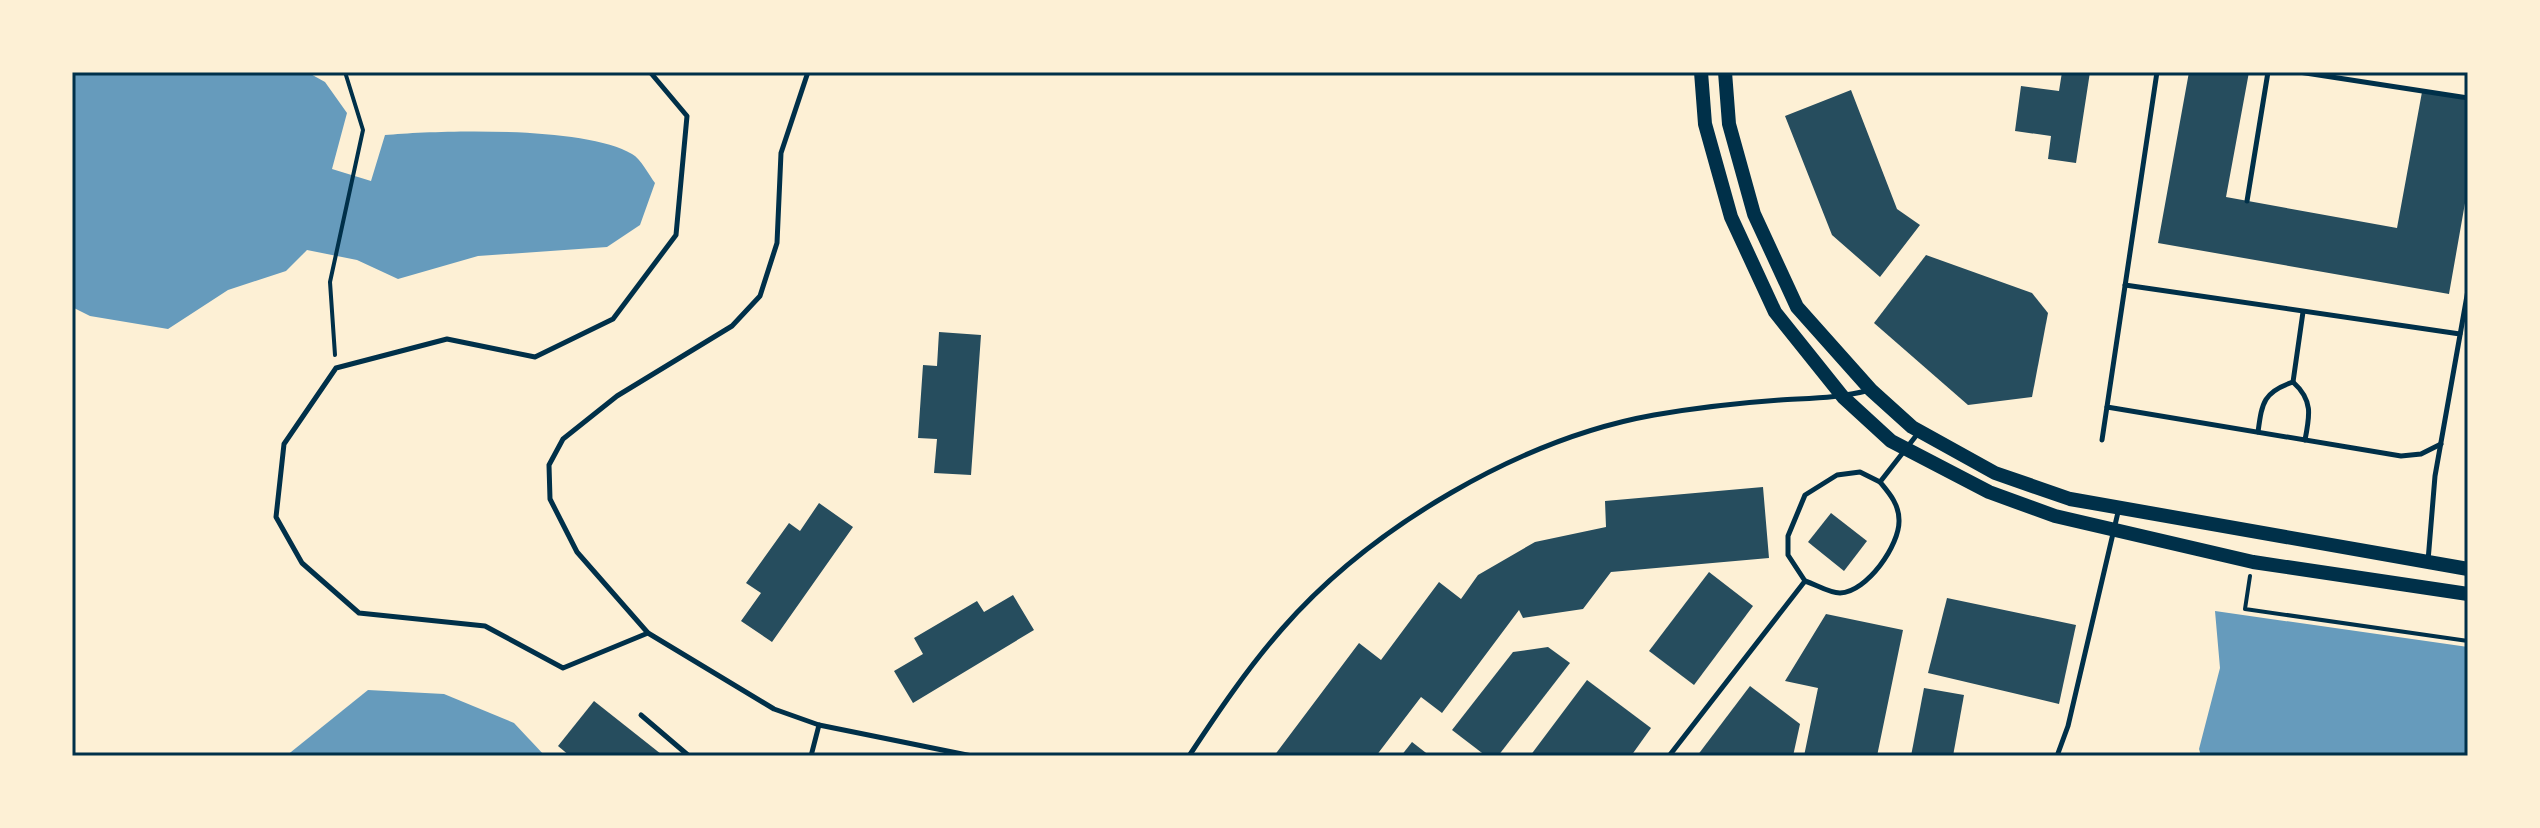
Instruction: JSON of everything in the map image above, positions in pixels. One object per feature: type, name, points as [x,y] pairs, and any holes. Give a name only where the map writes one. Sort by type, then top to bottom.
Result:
[{"type":"main road","points":[[1701,72],[1705,124],[1731,217],[1775,312],[1843,397],[1891,441],[1989,492],[2055,516],[2253,562],[2468,594]]},
{"type":"main road","points":[[1725,72],[1729,124],[1760,227],[1797,307],[1871,390],[1920,432],[1995,473],[2070,499],[2468,569]]},
{"type":"lane","points":[[648,633],[563,668],[485,626],[359,613],[302,563],[276,517],[284,444],[336,368],[447,339],[535,357],[613,319],[676,235],[687,116],[650,72]]},
{"type":"lane","points":[[808,72],[781,153],[777,243],[760,296],[732,326],[617,396],[578,425],[553,451],[549,465],[550,499],[562,528],[577,552],[648,633],[774,709],[819,725],[972,756]]},
{"type":"lane","points":[[2102,440],[2157,72]]},
{"type":"lane","points":[[2247,201],[2268,72]]},
{"type":"lane","points":[[2299,72],[2468,98]]},
{"type":"lane","points":[[2125,285],[2460,334]]},
{"type":"lane","points":[[2428,562],[2441,444],[2468,290]]},
{"type":"lane","points":[[2293,382],[2303,311]]},
{"type":"lane","points":[[2258,432],[2262,404],[2274,388],[2293,382]]},
{"type":"lane","points":[[2293,382],[2306,394],[2310,411],[2305,440]]},
{"type":"lane","points":[[1189,756],[1228,697],[1283,628],[1375,542],[1451,495],[1527,455],[1604,427],[1714,406],[1843,397],[1871,390]]},
{"type":"lane","points":[[2107,407],[2401,456],[2421,454],[2441,444]]},
{"type":"lane","points":[[1880,482],[1920,432]]},
{"type":"lane","points":[[1860,472],[1880,482],[1894,499],[1900,521],[1885,561],[1856,589],[1839,593],[1805,581],[1788,555],[1788,536],[1805,495],[1837,475],[1860,472]]},
{"type":"lane","points":[[2057,756],[2068,726],[2119,507]]},
{"type":"lane","points":[[1669,756],[1805,581]]},
{"type":"lane","points":[[641,715],[689,756]]},
{"type":"lane","points":[[811,756],[819,725]]},
{"type":"path","points":[[336,368],[330,282],[363,130],[345,72]]},
{"type":"path","points":[[2253,562],[2245,609],[2468,641]]},
{"type":"water","points":[[72,72],[307,72],[325,82],[347,113],[332,169],[371,181],[385,135],[475,131],[548,134],[610,145],[635,156],[655,183],[640,225],[607,247],[478,256],[398,279],[357,260],[307,250],[286,271],[228,290],[168,329],[90,316],[72,307]]},
{"type":"water","points":[[2215,611],[2468,647],[2468,756],[2201,756],[2199,749],[2220,668]]},
{"type":"water","points":[[368,690],[444,694],[514,723],[545,756],[286,756]]},
{"type":"building","points":[[2062,72],[2090,72],[2076,163],[2048,159],[2051,136],[2015,131],[2021,86],[2059,91]]},
{"type":"building","points":[[2189,72],[2249,72],[2226,197],[2397,228],[2422,92],[2468,100],[2468,186],[2449,294],[2158,243]]},
{"type":"building","points":[[1851,90],[1897,209],[1920,225],[1880,277],[1832,235],[1785,116]]},
{"type":"building","points":[[1926,255],[2032,293],[2048,313],[2032,397],[1968,405],[1874,323]]},
{"type":"building","points":[[939,332],[981,335],[971,475],[934,473],[937,439],[918,438],[923,365],[937,366]]},
{"type":"building","points":[[1763,487],[1769,558],[1611,572],[1583,609],[1523,618],[1519,610],[1442,713],[1421,697],[1376,756],[1274,756],[1359,643],[1381,660],[1439,582],[1461,599],[1478,575],[1535,542],[1606,527],[1605,501]]},
{"type":"building","points":[[819,503],[853,527],[772,642],[741,621],[761,593],[746,583],[789,523],[800,531]]},
{"type":"building","points":[[1831,513],[1867,541],[1844,571],[1808,542]]},
{"type":"building","points":[[1709,572],[1753,606],[1694,685],[1649,651]]},
{"type":"building","points":[[1013,595],[1034,630],[913,703],[894,671],[923,654],[914,638],[977,601],[984,612]]},
{"type":"building","points":[[1947,598],[2076,625],[2059,704],[1928,673]]},
{"type":"building","points":[[1826,614],[1903,630],[1877,756],[1804,756],[1818,688],[1785,681]]},
{"type":"building","points":[[1548,647],[1570,663],[1498,756],[1486,756],[1452,730],[1513,652]]},
{"type":"building","points":[[1587,680],[1651,728],[1631,756],[1530,756]]},
{"type":"building","points":[[1750,686],[1800,724],[1793,756],[1697,756]]},
{"type":"building","points":[[1924,688],[1964,695],[1953,756],[1911,756]]},
{"type":"building","points":[[594,701],[661,754],[570,756],[558,746]]},
{"type":"building","points":[[1412,742],[1430,756],[1401,756]]}]
